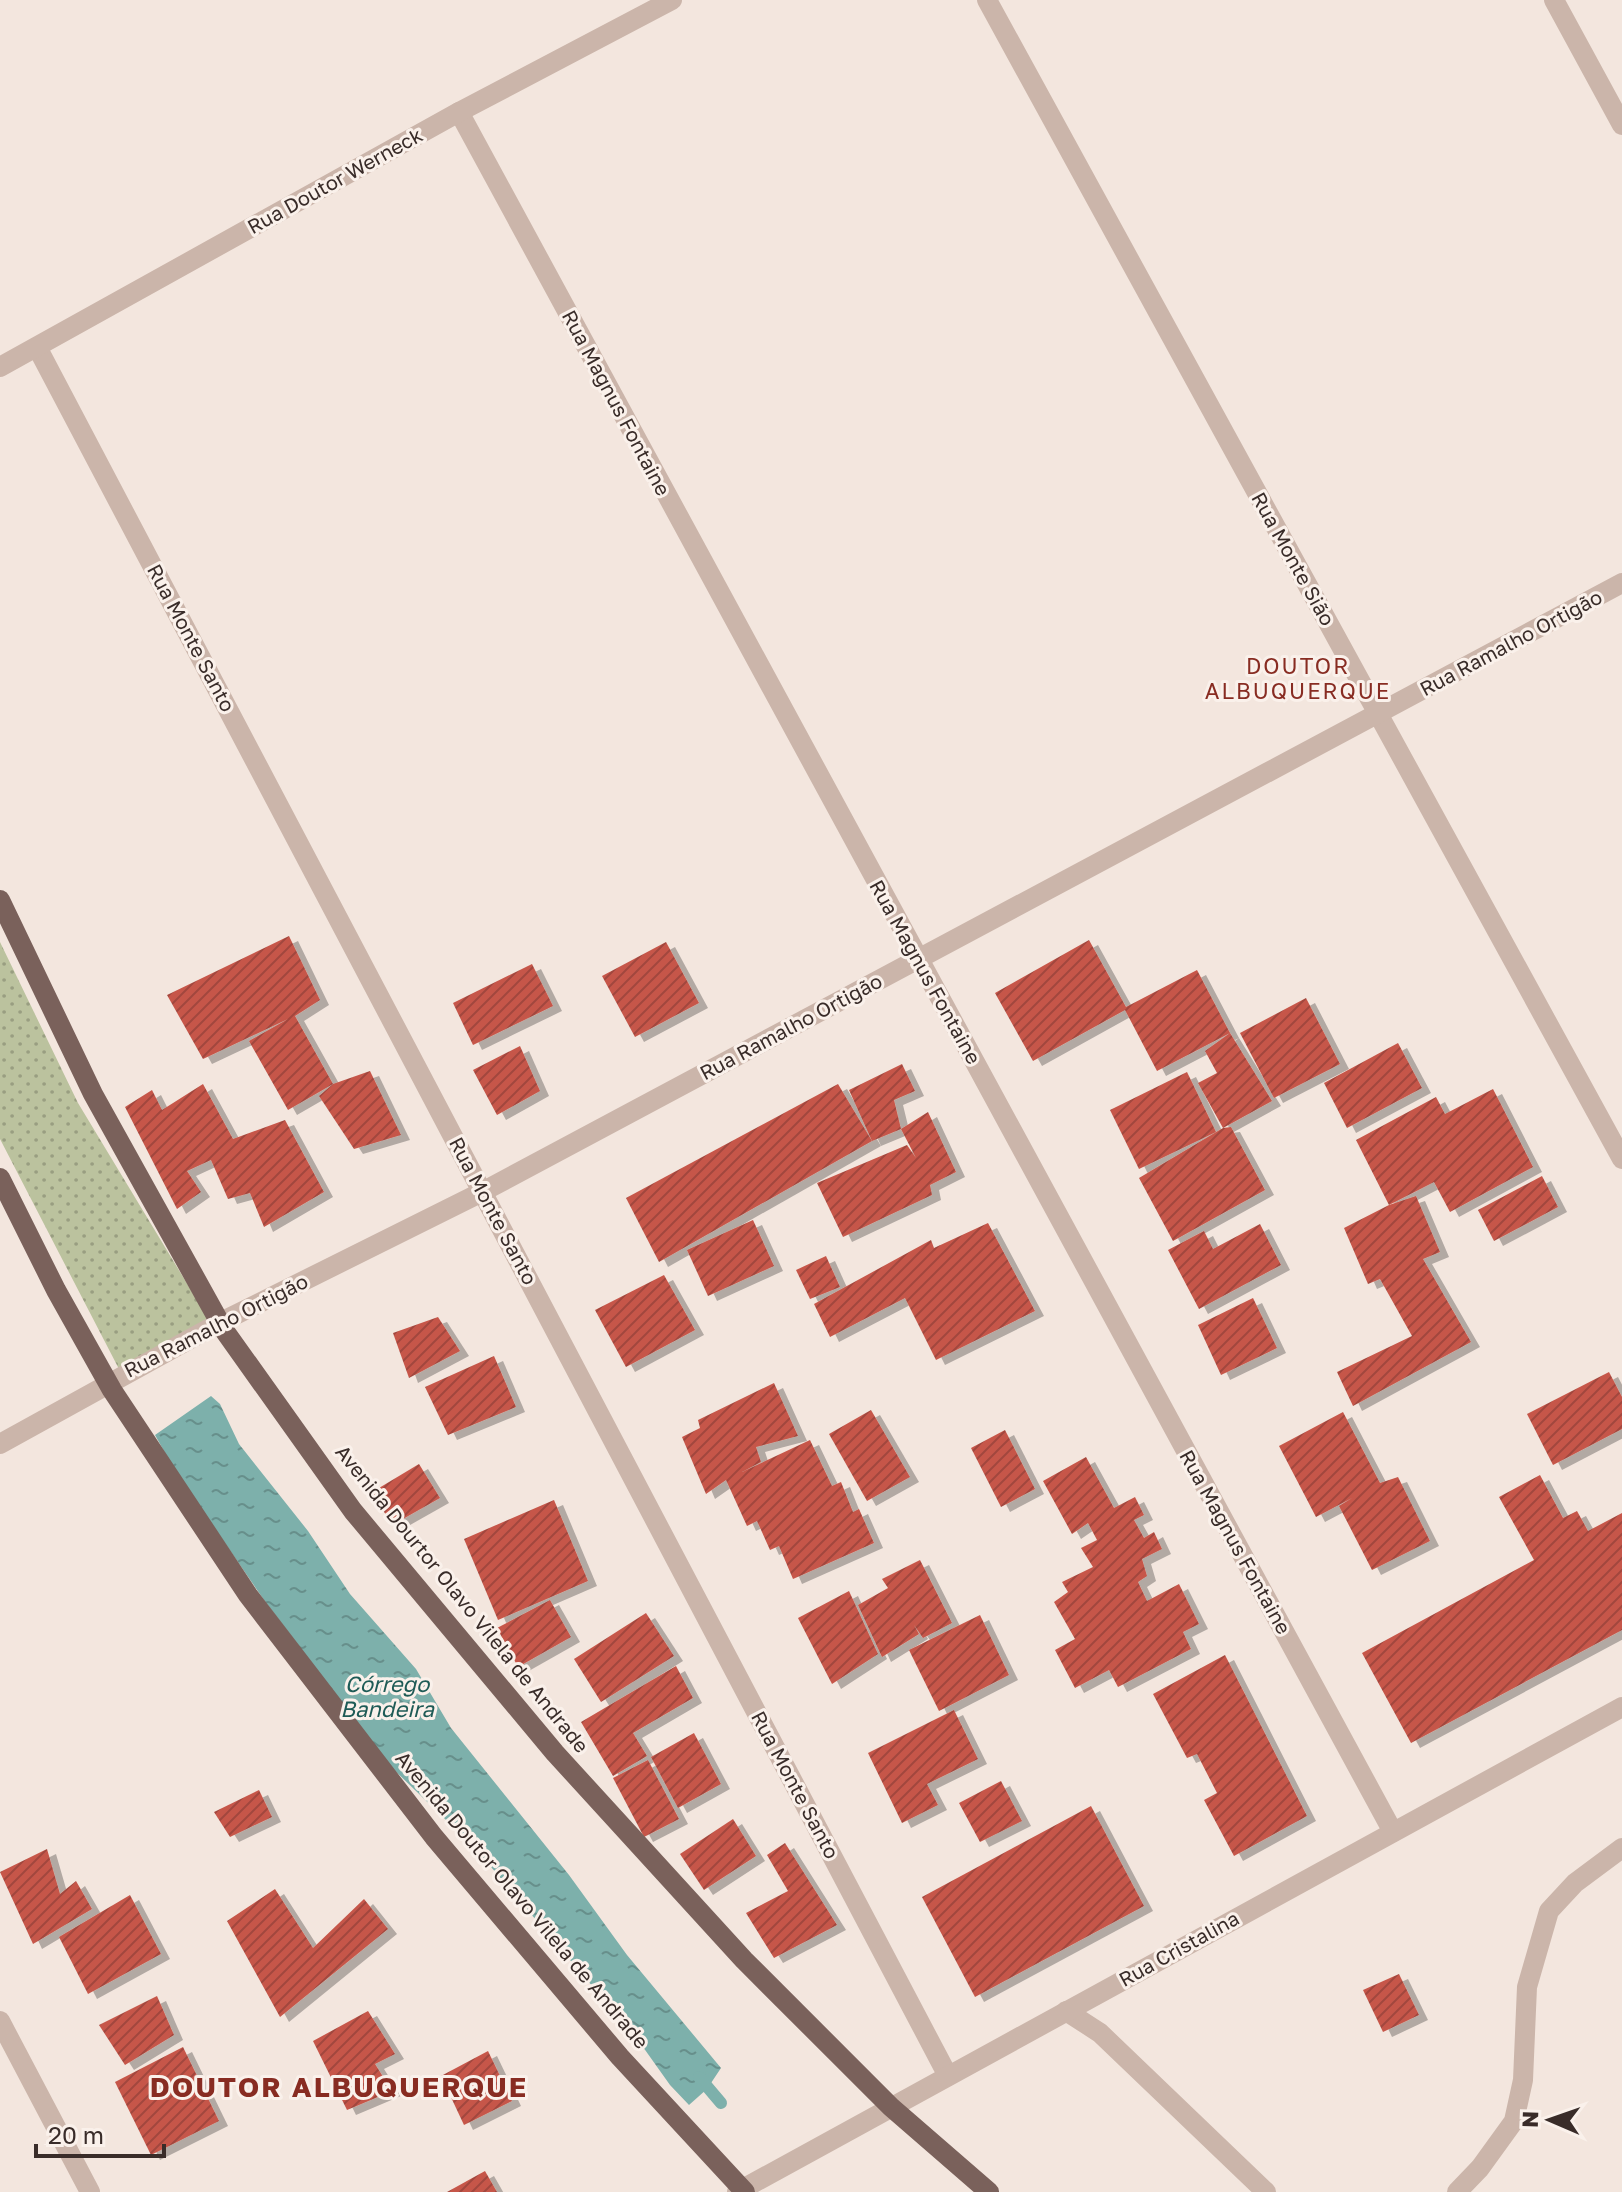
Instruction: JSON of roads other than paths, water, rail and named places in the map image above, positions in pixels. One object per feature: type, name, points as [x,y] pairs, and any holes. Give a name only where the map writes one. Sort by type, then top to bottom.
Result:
[{"type":"main road","name":"Avenida Dourtor Olavo Vilela de Andrade","points":[[0,900],[93,1094],[224,1330],[353,1511],[555,1753],[744,1960],[891,2107],[989,2192]]},
{"type":"main road","points":[[0,1178],[56,1290],[111,1386]]},
{"type":"main road","name":"Avenida Doutor Olavo Vilela de Andrade","points":[[111,1386],[248,1595],[434,1837],[620,2057],[741,2191]]},
{"type":"street","name":"Rua Doutor Werneck","points":[[0,367],[459,112],[672,0]]},
{"type":"street","name":"Rua Monte Sião","points":[[987,0],[1622,1159]]},
{"type":"street","points":[[1554,0],[1622,125]]},
{"type":"street","name":"Rua Magnus Fontaine","points":[[459,112],[1393,1832]]},
{"type":"street","name":"Rua Monte Santo","points":[[37,347],[948,2076]]},
{"type":"street","name":"Rua Ramalho Ortigão","points":[[0,1444],[111,1386],[221,1322],[482,1192],[1622,583]]},
{"type":"street","name":"Rua Cristalina","points":[[741,2191],[1622,1707]]},
{"type":"street","points":[[1457,2192],[1480,2168],[1514,2121],[1523,2080],[1527,1987],[1549,1911],[1575,1883],[1622,1848]]},
{"type":"street","points":[[1066,2011],[1100,2033],[1266,2192]]},
{"type":"street","points":[[0,2021],[90,2192]]},
{"type":"water","name":"Córrego Bandeira","points":[[211,1396],[220,1404],[239,1444],[308,1531],[350,1594],[416,1669],[451,1728],[569,1875],[627,1955],[721,2068],[707,2089],[689,2105],[670,2085],[638,2040],[474,1847],[388,1764],[264,1600],[174,1469],[155,1435]]},
{"type":"waterway","name":"Córrego Bandeira","points":[[699,2077],[721,2103]]},
{"type":"district","name":"DOUTOR ALBUQUERQUE","points":[[1298,678]]},
{"type":"district","name":"DOUTOR ALBUQUERQUE","points":[[339,2087]]}]
